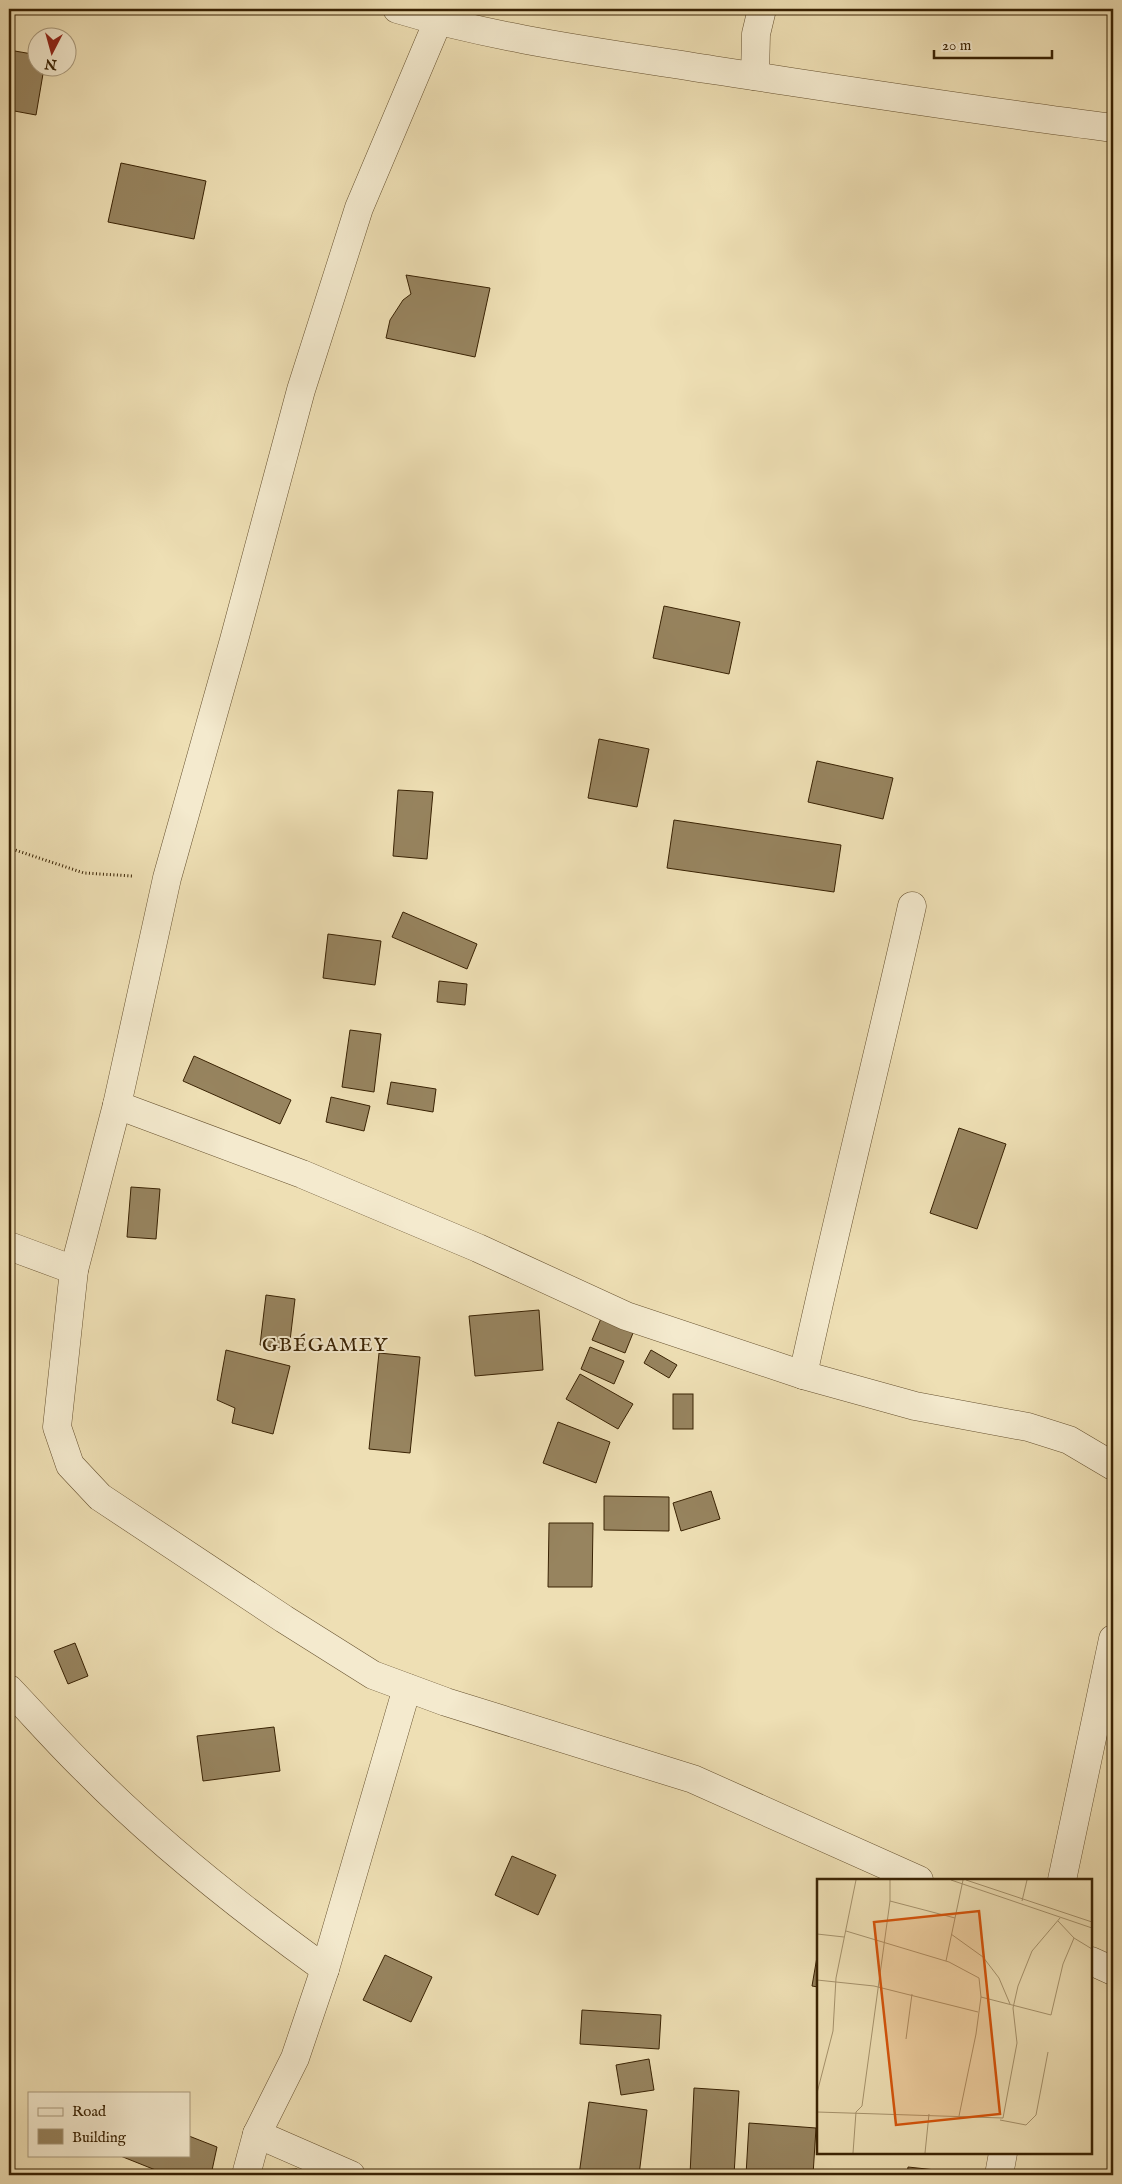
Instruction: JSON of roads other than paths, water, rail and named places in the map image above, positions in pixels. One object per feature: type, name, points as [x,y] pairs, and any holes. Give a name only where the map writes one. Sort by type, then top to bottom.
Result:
[{"type":"street","points":[[397,9],[438,21],[570,48],[986,112],[1113,128]]},
{"type":"street","points":[[755,76],[756,34],[762,9]]},
{"type":"street","points":[[438,21],[359,208],[301,390],[234,640],[167,878],[118,1105],[74,1270],[58,1427],[70,1464],[100,1496],[284,1619],[373,1675],[407,1688],[693,1778],[917,1879]]},
{"type":"street","points":[[803,1376],[912,906]]},
{"type":"street","points":[[118,1105],[302,1174],[478,1248],[626,1316],[803,1376],[915,1406],[1028,1427],[1069,1440],[1113,1466]]},
{"type":"street","points":[[9,1246],[74,1270]]},
{"type":"street","points":[[1062,1879],[1113,1639]]},
{"type":"street","points":[[246,2175],[257,2134],[295,2058],[325,1970],[407,1688]]},
{"type":"street","points":[[9,1689],[88,1772],[167,1844],[249,1914],[325,1970]]},
{"type":"street","points":[[1092,1962],[1113,1971]]},
{"type":"street","points":[[257,2134],[351,2175]]},
{"type":"street","points":[[998,2175],[1003,2154]]},
{"type":"district","name":"GBÉGAMEY","points":[[325,1345]]}]
